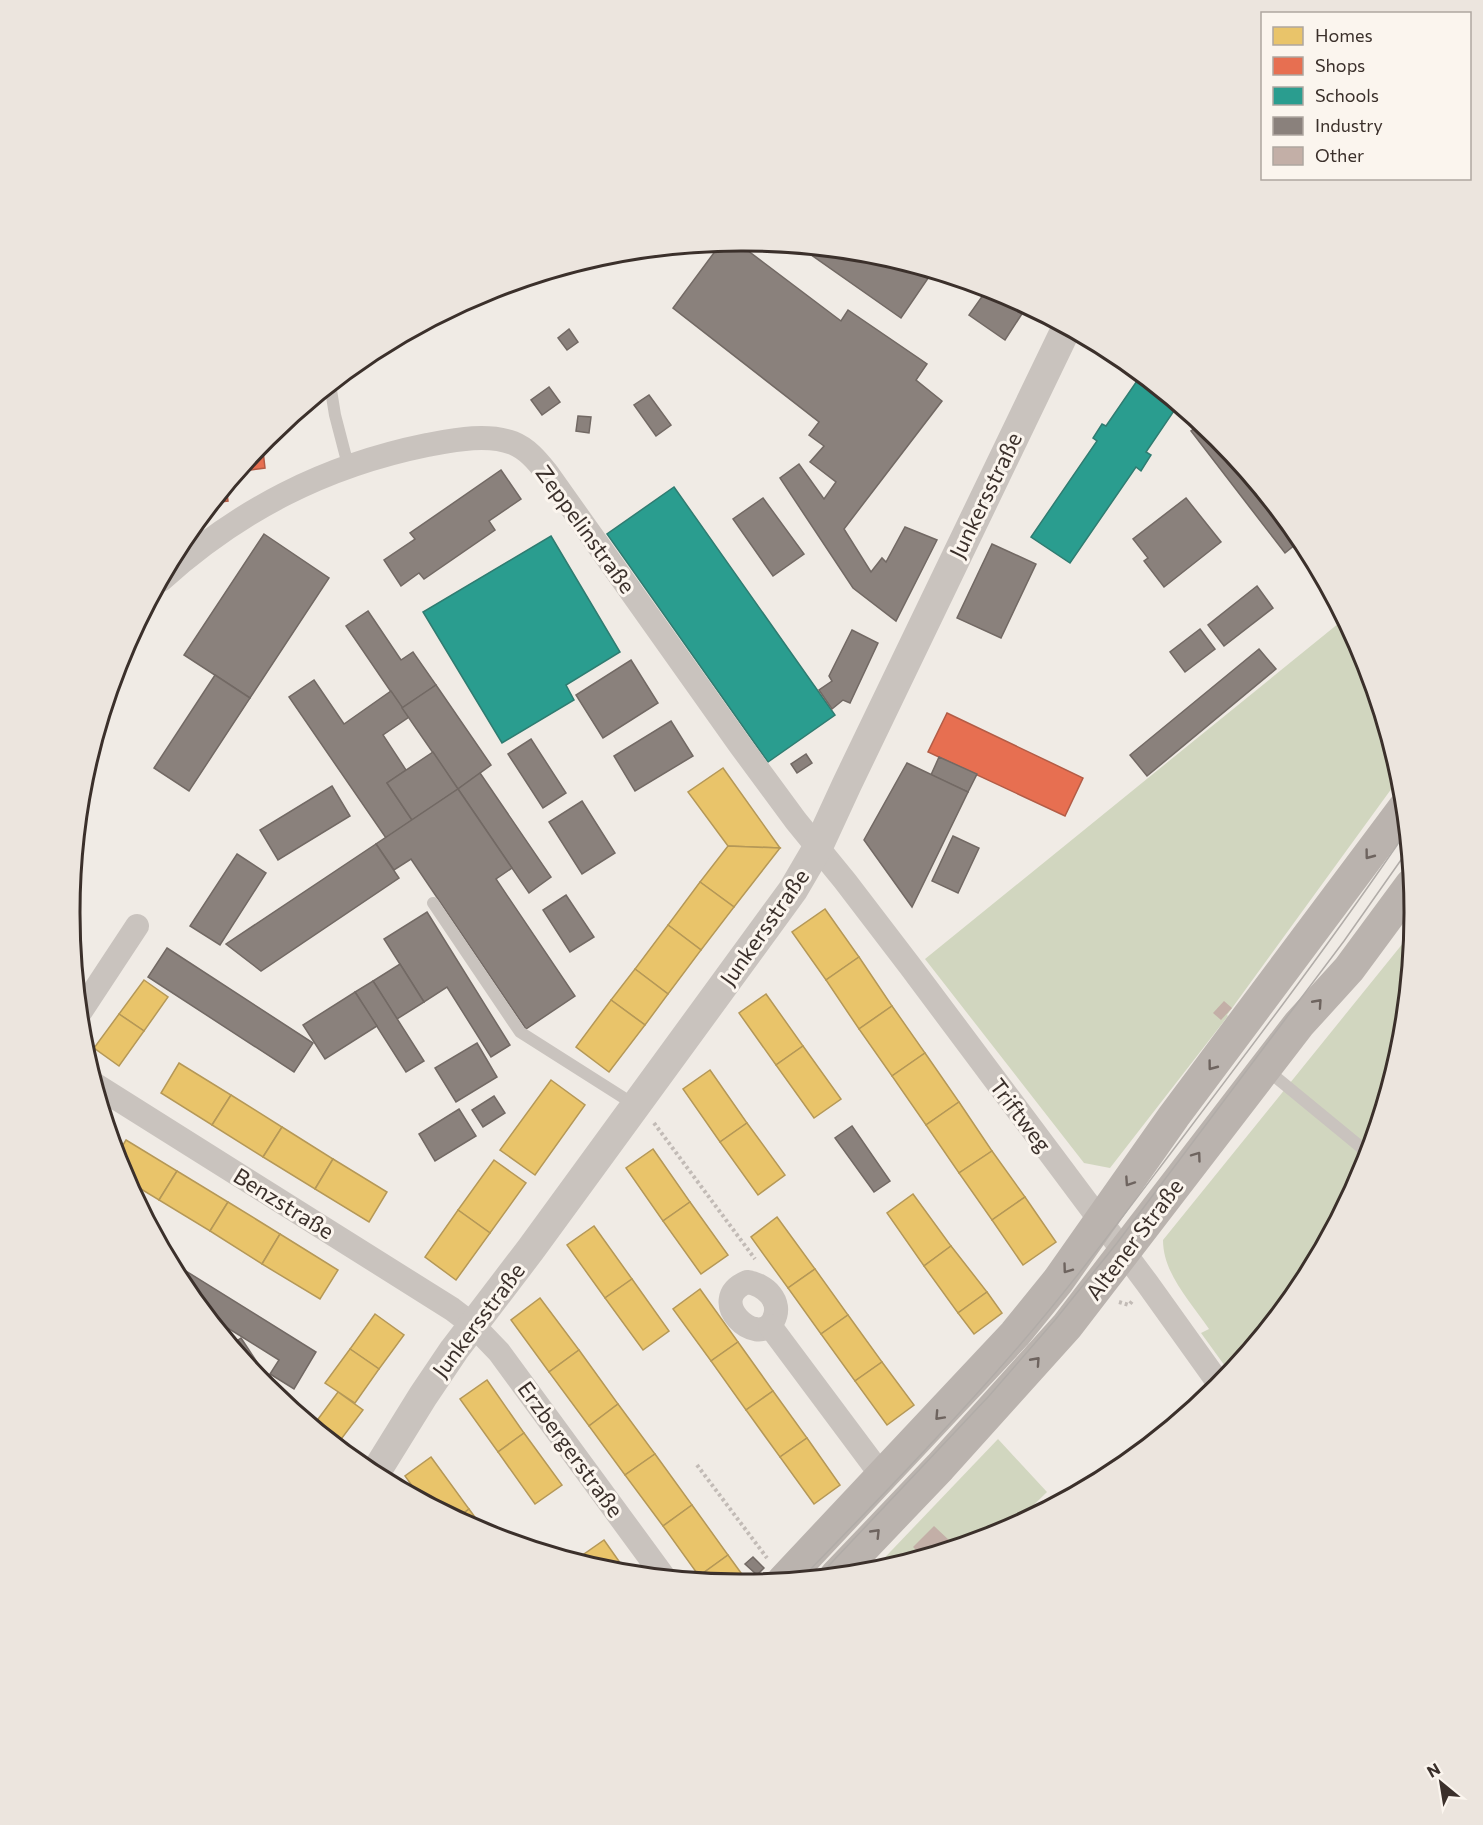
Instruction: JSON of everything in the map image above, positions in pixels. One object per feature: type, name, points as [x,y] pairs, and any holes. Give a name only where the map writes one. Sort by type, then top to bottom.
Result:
[{"type":"main road","name":"Altener Straße","points":[[791,1572],[1015,1334],[1058,1281],[1174,1116],[1397,818]]},
{"type":"main road","name":"Altener Straße","points":[[845,1566],[997,1405],[1067,1326],[1299,1024],[1349,969],[1403,896]]},
{"type":"street","name":"Junkersstraße","points":[[379,1466],[423,1396],[473,1325],[793,890],[818,849],[846,784],[1063,334]]},
{"type":"street","name":"Zeppelinstraße","points":[[177,567],[211,539],[264,504],[348,465],[397,452],[467,439],[485,438],[511,442],[528,452],[547,473],[740,745],[818,849]]},
{"type":"street","name":"Triftweg","points":[[818,849],[846,881],[1214,1377]]},
{"type":"street","points":[[86,1004],[137,926]]},
{"type":"street","name":"Benzstraße","points":[[104,1090],[452,1309],[473,1325]]},
{"type":"street","points":[[747,1282],[756,1283],[766,1289],[775,1300],[775,1318],[770,1326],[760,1330],[750,1329],[733,1312],[730,1302],[732,1293],[738,1285],[747,1282]]},
{"type":"street","name":"Erzbergerstraße","points":[[473,1325],[499,1352],[658,1569]]},
{"type":"street","points":[[770,1326],[882,1476]]},
{"type":"lane","points":[[331,393],[348,465]]},
{"type":"lane","points":[[434,903],[520,1032],[635,1105]]},
{"type":"lane","points":[[1265,1068],[1360,1147]]},
{"type":"path","points":[[635,1105],[655,1124],[757,1263],[756,1283]]},
{"type":"path","points":[[697,1465],[777,1573]]},
{"type":"green space","points":[[1337,625],[1368,700],[1381,741],[1392,788],[1228,1016],[1110,1168],[1084,1163],[925,959]]},
{"type":"green space","points":[[1403,944],[1398,999],[1391,1042],[1381,1084],[1353,1166],[1315,1244],[1292,1280],[1267,1316],[1224,1365],[1201,1333],[1209,1329],[1173,1276],[1164,1252],[1163,1240]]},
{"type":"green space","points":[[998,1439],[1047,1492],[1031,1507],[995,1524],[913,1552],[883,1559]]},
{"type":"building: Homes","points":[[723,768],[780,848],[728,846],[688,792]]},
{"type":"building: Homes","points":[[728,846],[780,848],[734,907],[700,882]]},
{"type":"building: Homes","points":[[700,882],[734,907],[701,950],[668,925]]},
{"type":"building: Homes","points":[[825,909],[859,957],[826,980],[792,932]]},
{"type":"building: Homes","points":[[668,925],[701,950],[668,994],[635,969]]},
{"type":"building: Homes","points":[[859,957],[892,1006],[859,1029],[826,980]]},
{"type":"building: Homes","points":[[635,969],[668,994],[645,1025],[611,1000]]},
{"type":"building: Homes","points":[[144,980],[168,997],[144,1031],[119,1014]]},
{"type":"building: Homes","points":[[766,994],[803,1046],[776,1065],[739,1013]]},
{"type":"building: Homes","points":[[611,1000],[645,1025],[609,1072],[576,1047]]},
{"type":"building: Homes","points":[[892,1006],[925,1053],[892,1076],[859,1029]]},
{"type":"building: Homes","points":[[119,1014],[144,1031],[119,1066],[94,1048]]},
{"type":"building: Homes","points":[[803,1046],[841,1099],[814,1118],[776,1065]]},
{"type":"building: Homes","points":[[925,1053],[959,1102],[926,1125],[892,1076]]},
{"type":"building: Homes","points":[[179,1063],[231,1095],[212,1125],[161,1093]]},
{"type":"building: Homes","points":[[710,1070],[747,1123],[720,1142],[683,1089]]},
{"type":"building: Homes","points":[[551,1080],[585,1105],[535,1175],[500,1150]]},
{"type":"building: Homes","points":[[231,1095],[282,1127],[263,1157],[212,1125]]},
{"type":"building: Homes","points":[[959,1102],[992,1151],[959,1173],[926,1125]]},
{"type":"building: Homes","points":[[747,1123],[785,1175],[758,1195],[720,1142]]},
{"type":"building: Homes","points":[[282,1127],[333,1159],[315,1189],[263,1157]]},
{"type":"building: Homes","points":[[126,1140],[177,1171],[159,1200],[141,1189],[123,1146]]},
{"type":"building: Homes","points":[[653,1149],[690,1202],[663,1221],[626,1168]]},
{"type":"building: Homes","points":[[992,1151],[1025,1197],[992,1220],[959,1173]]},
{"type":"building: Homes","points":[[333,1159],[387,1192],[369,1222],[315,1189]]},
{"type":"building: Homes","points":[[494,1160],[526,1183],[490,1233],[458,1210]]},
{"type":"building: Homes","points":[[177,1171],[228,1202],[210,1231],[159,1200]]},
{"type":"building: Homes","points":[[913,1194],[951,1246],[924,1266],[887,1213]]},
{"type":"building: Homes","points":[[1025,1197],[1056,1242],[1023,1265],[992,1220]]},
{"type":"building: Homes","points":[[228,1202],[280,1234],[262,1264],[210,1231]]},
{"type":"building: Homes","points":[[690,1202],[728,1255],[701,1274],[663,1221]]},
{"type":"building: Homes","points":[[458,1210],[490,1233],[456,1280],[425,1257]]},
{"type":"building: Homes","points":[[777,1217],[815,1269],[788,1288],[751,1237]]},
{"type":"building: Homes","points":[[594,1226],[632,1279],[605,1298],[567,1245]]},
{"type":"building: Homes","points":[[280,1234],[338,1270],[320,1299],[262,1264]]},
{"type":"building: Homes","points":[[951,1246],[987,1292],[958,1313],[924,1266]]},
{"type":"building: Homes","points":[[815,1269],[848,1315],[821,1334],[788,1288]]},
{"type":"building: Homes","points":[[632,1279],[669,1331],[643,1350],[605,1298]]},
{"type":"building: Homes","points":[[700,1289],[738,1342],[711,1361],[673,1309]]},
{"type":"building: Homes","points":[[987,1292],[1002,1313],[974,1334],[958,1313]]},
{"type":"building: Homes","points":[[540,1298],[579,1350],[549,1372],[511,1320]]},
{"type":"building: Homes","points":[[375,1314],[404,1335],[379,1369],[350,1349]]},
{"type":"building: Homes","points":[[848,1315],[882,1362],[855,1381],[821,1334]]},
{"type":"building: Homes","points":[[738,1342],[773,1391],[746,1410],[711,1361]]},
{"type":"building: Homes","points":[[350,1349],[379,1369],[355,1403],[325,1383]]},
{"type":"building: Homes","points":[[579,1350],[618,1404],[589,1426],[549,1372]]},
{"type":"building: Homes","points":[[882,1362],[914,1405],[887,1425],[855,1381]]},
{"type":"building: Homes","points":[[487,1380],[524,1433],[498,1452],[460,1399]]},
{"type":"building: Homes","points":[[773,1391],[807,1438],[780,1457],[746,1410]]},
{"type":"building: Homes","points":[[338,1392],[363,1410],[341,1440],[317,1420]]},
{"type":"building: Homes","points":[[618,1404],[655,1454],[625,1475],[589,1426]]},
{"type":"building: Homes","points":[[524,1433],[562,1485],[535,1504],[498,1452]]},
{"type":"building: Homes","points":[[807,1438],[840,1485],[814,1504],[780,1457]]},
{"type":"building: Homes","points":[[655,1454],[692,1505],[663,1526],[625,1475]]},
{"type":"building: Homes","points":[[431,1457],[469,1509],[464,1513],[413,1488],[405,1476]]},
{"type":"building: Homes","points":[[692,1505],[728,1555],[703,1573],[697,1573],[663,1526]]},
{"type":"building: Homes","points":[[469,1509],[476,1518],[464,1513]]},
{"type":"building: Homes","points":[[604,1540],[621,1563],[612,1562],[583,1555]]},
{"type":"building: Homes","points":[[728,1555],[742,1574],[703,1573]]},
{"type":"building: Shops","points":[[263,455],[265,468],[249,470]]},
{"type":"building: Shops","points":[[947,713],[1083,778],[1065,816],[928,752]]},
{"type":"building: Schools","points":[[1137,381],[1174,411],[1146,452],[1151,455],[1141,471],[1136,467],[1070,563],[1031,537],[1097,441],[1093,438],[1102,424],[1106,426]]},
{"type":"building: Schools","points":[[674,487],[835,715],[768,762],[607,534]]},
{"type":"building: Schools","points":[[551,536],[620,652],[566,685],[574,700],[502,743],[423,612]]},
{"type":"building: Industry","points":[[748,251],[841,321],[848,310],[927,364],[916,380],[942,401],[844,529],[871,572],[882,558],[886,562],[905,527],[937,540],[896,621],[853,588],[780,478],[799,464],[824,499],[836,482],[810,462],[824,446],[809,435],[819,422],[673,308],[715,252]]},
{"type":"building: Industry","points":[[810,254],[871,263],[928,278],[901,318]]},
{"type":"building: Industry","points":[[982,296],[1022,314],[1005,340],[969,315]]},
{"type":"building: Industry","points":[[569,329],[578,342],[567,350],[558,338]]},
{"type":"building: Industry","points":[[549,387],[560,402],[542,415],[531,400]]},
{"type":"building: Industry","points":[[649,395],[671,425],[656,436],[634,405]]},
{"type":"building: Industry","points":[[578,416],[591,417],[589,433],[576,431]]},
{"type":"building: Industry","points":[[1194,429],[1210,444],[1239,476],[1267,509],[1293,547],[1285,553],[1191,431]]},
{"type":"building: Industry","points":[[501,470],[521,499],[489,521],[495,530],[424,579],[419,573],[401,586],[384,560],[415,539],[410,533]]},
{"type":"building: Industry","points":[[763,498],[804,554],[773,576],[733,519]]},
{"type":"building: Industry","points":[[1186,498],[1221,542],[1164,587],[1144,561],[1148,558],[1133,539]]},
{"type":"building: Industry","points":[[264,534],[329,578],[250,698],[184,655]]},
{"type":"building: Industry","points":[[992,544],[1036,564],[1001,638],[957,618]]},
{"type":"building: Industry","points":[[1257,586],[1273,608],[1224,646],[1208,625]]},
{"type":"building: Industry","points":[[368,611],[401,660],[413,652],[436,685],[402,708],[346,626]]},
{"type":"building: Industry","points":[[1200,629],[1215,649],[1185,672],[1170,652]]},
{"type":"building: Industry","points":[[852,630],[878,643],[850,703],[843,700],[832,709],[819,690],[832,681],[829,676]]},
{"type":"building: Industry","points":[[1259,649],[1276,669],[1147,776],[1130,755]]},
{"type":"building: Industry","points":[[631,660],[658,703],[603,738],[576,695]]},
{"type":"building: Industry","points":[[215,675],[250,698],[189,791],[154,768]]},
{"type":"building: Industry","points":[[314,680],[344,724],[391,691],[409,717],[383,735],[406,770],[387,783],[412,820],[386,838],[289,697]]},
{"type":"building: Industry","points":[[436,685],[491,765],[458,789],[402,708]]},
{"type":"building: Industry","points":[[671,721],[693,756],[635,791],[614,756]]},
{"type":"building: Industry","points":[[531,739],[566,793],[543,808],[508,754]]},
{"type":"building: Industry","points":[[433,752],[458,789],[412,820],[387,783]]},
{"type":"building: Industry","points":[[806,754],[812,763],[797,773],[791,764]]},
{"type":"building: Industry","points":[[939,757],[977,774],[968,792],[931,775]]},
{"type":"building: Industry","points":[[907,763],[968,792],[912,907],[864,840]]},
{"type":"building: Industry","points":[[480,773],[551,877],[529,893],[458,789]]},
{"type":"building: Industry","points":[[332,786],[350,816],[278,860],[260,830]]},
{"type":"building: Industry","points":[[458,789],[512,868],[496,879],[575,996],[526,1029],[411,859],[394,870],[376,844]]},
{"type":"building: Industry","points":[[582,801],[615,853],[582,874],[549,822]]},
{"type":"building: Industry","points":[[953,836],[979,848],[958,893],[932,881]]},
{"type":"building: Industry","points":[[376,844],[399,878],[261,971],[226,944]]},
{"type":"building: Industry","points":[[237,854],[266,873],[220,945],[190,926]]},
{"type":"building: Industry","points":[[566,895],[594,937],[570,952],[543,910]]},
{"type":"building: Industry","points":[[427,912],[510,1045],[491,1057],[447,987],[424,1002],[384,939]]},
{"type":"building: Industry","points":[[167,948],[313,1043],[294,1072],[148,977]]},
{"type":"building: Industry","points":[[400,964],[424,1002],[397,1019],[373,981]]},
{"type":"building: Industry","points":[[373,981],[424,1061],[406,1072],[355,992]]},
{"type":"building: Industry","points":[[355,992],[377,1026],[325,1059],[303,1025]]},
{"type":"building: Industry","points":[[477,1043],[497,1077],[456,1102],[435,1068]]},
{"type":"building: Industry","points":[[494,1096],[505,1113],[483,1127],[472,1110]]},
{"type":"building: Industry","points":[[459,1109],[476,1136],[435,1161],[419,1134]]},
{"type":"building: Industry","points":[[852,1126],[890,1181],[874,1192],[835,1138]]},
{"type":"building: Industry","points":[[185,1270],[316,1352],[294,1389],[270,1374],[279,1360],[225,1326]]},
{"type":"building: Industry","points":[[241,1338],[260,1366],[244,1349],[237,1341]]},
{"type":"building: Industry","points":[[753,1557],[764,1568],[756,1574],[745,1564]]},
{"type":"building: Other","points":[[1224,1001],[1232,1008],[1221,1020],[1213,1013]]},
{"type":"building: Other","points":[[934,1526],[949,1540],[917,1551],[913,1547]]},
{"type":"tram line","points":[[809,1571],[966,1405],[1062,1294],[1270,1021],[1353,909],[1399,842]]},
{"type":"tram line","points":[[825,1569],[989,1396],[1055,1320],[1117,1243],[1344,941],[1401,860]]}]
